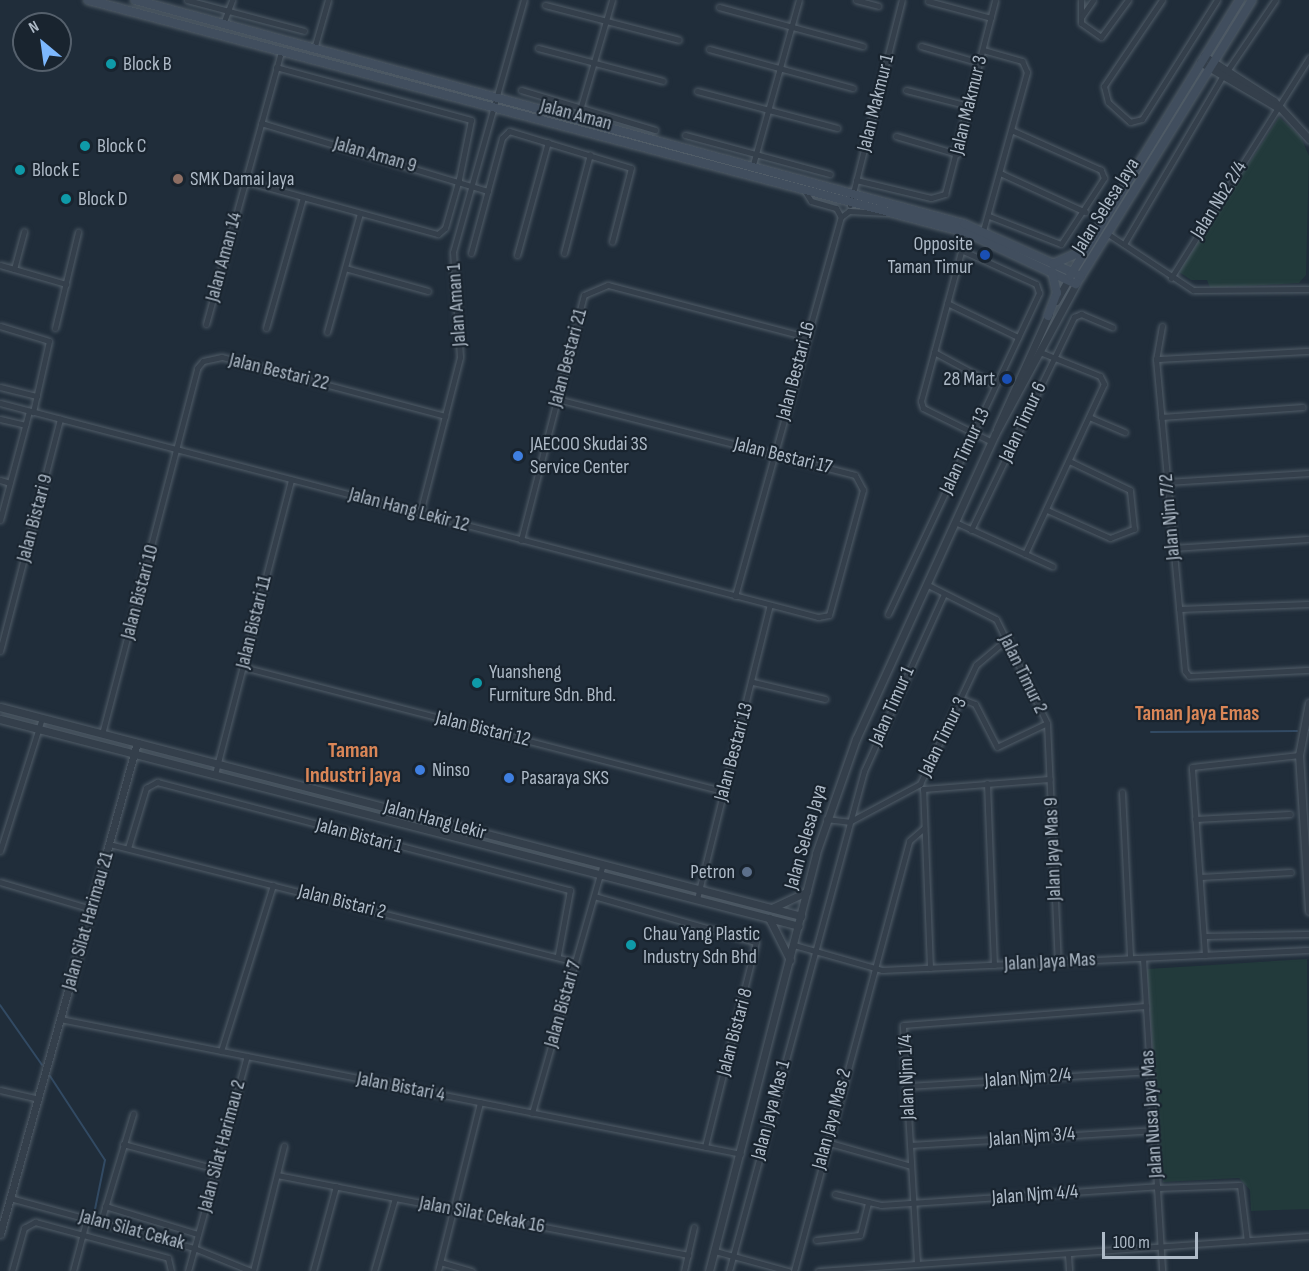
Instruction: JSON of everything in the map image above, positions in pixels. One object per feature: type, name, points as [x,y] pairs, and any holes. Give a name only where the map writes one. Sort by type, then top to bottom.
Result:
[{"type":"main road","name":"Jalan Aman","points":[[88,0],[806,194],[966,233],[1052,268]]},
{"type":"main road","name":"Jalan Aman","points":[[135,0],[983,231],[1052,268]]},
{"type":"main road","name":"Jalan Selesa Jaya","points":[[1070,276],[1240,0]]},
{"type":"main road","name":"Jalan Selesa Jaya","points":[[1079,280],[1252,0]]},
{"type":"main road","points":[[1052,268],[1078,256],[1102,226]]},
{"type":"main road","points":[[1052,268],[1079,280]]},
{"type":"main road","points":[[1048,316],[1057,293],[1052,268]]},
{"type":"street","points":[[187,0],[304,31]]},
{"type":"street","points":[[224,24],[232,0]]},
{"type":"street","points":[[314,49],[328,0]]},
{"type":"street","name":"Jalan Aman 1","points":[[420,513],[461,347],[452,257],[524,0]]},
{"type":"street","points":[[577,120],[612,0]]},
{"type":"street","points":[[752,168],[766,110],[799,0]]},
{"type":"street","points":[[856,0],[878,6]]},
{"type":"street","name":"Jalan Makmur 1","points":[[850,205],[902,0]]},
{"type":"street","name":"Jalan Makmur 3","points":[[856,180],[931,198],[945,194],[995,0]]},
{"type":"street","points":[[1081,0],[1083,26],[1104,36],[1128,0]]},
{"type":"street","points":[[1081,18],[1093,0]]},
{"type":"street","points":[[1162,0],[1104,86],[1108,102],[1130,122],[1142,119],[1217,0]]},
{"type":"street","points":[[1124,244],[1225,74],[1275,0]]},
{"type":"street","points":[[928,1],[991,18]]},
{"type":"street","points":[[545,5],[679,40]]},
{"type":"street","points":[[719,7],[863,46]]},
{"type":"street","points":[[921,46],[980,63]]},
{"type":"street","points":[[538,48],[663,81]]},
{"type":"street","points":[[709,50],[853,88]]},
{"type":"street","points":[[983,50],[1027,67],[989,216],[983,231]]},
{"type":"street","name":"Jalan Aman 14","points":[[206,324],[281,52]]},
{"type":"street","name":"Jalan Nb2 2/4","points":[[1171,278],[1309,58]]},
{"type":"street","points":[[1202,59],[1277,107],[1309,139]]},
{"type":"street","points":[[245,182],[442,232],[459,179],[471,120],[276,67]]},
{"type":"street","points":[[521,90],[655,130]]},
{"type":"street","points":[[906,90],[969,106]]},
{"type":"street","points":[[697,91],[837,128]]},
{"type":"street","name":"Jalan Aman 9","points":[[261,123],[473,183],[488,191]]},
{"type":"street","points":[[989,216],[1056,245],[1069,239],[1103,174],[1011,130]]},
{"type":"street","points":[[471,253],[488,191],[509,131],[631,168],[612,242]]},
{"type":"street","points":[[685,135],[830,174]]},
{"type":"street","points":[[896,136],[957,153]]},
{"type":"street","points":[[517,255],[548,142]]},
{"type":"street","points":[[564,253],[590,154]]},
{"type":"street","points":[[1000,173],[1085,212]]},
{"type":"street","points":[[806,194],[811,201],[836,208],[841,217],[849,211],[886,213]]},
{"type":"street","points":[[266,328],[303,198]]},
{"type":"street","points":[[327,332],[360,213]]},
{"type":"street","name":"Jalan Bestari 16","points":[[735,596],[841,217]]},
{"type":"street","points":[[14,269],[24,231]]},
{"type":"street","points":[[55,328],[78,232]]},
{"type":"street","points":[[966,233],[921,404],[992,442]]},
{"type":"street","points":[[1108,234],[1171,278],[1208,292],[1309,289]]},
{"type":"street","name":"Jalan Timur 13","points":[[888,614],[974,433],[1039,288],[961,250]]},
{"type":"street","points":[[0,265],[66,284]]},
{"type":"street","points":[[345,268],[428,291]]},
{"type":"street","name":"Jalan Selesa Jaya","points":[[709,1271],[826,819],[855,739],[1048,316],[1070,276]]},
{"type":"street","name":"Jalan Selesa Jaya","points":[[995,434],[1079,280]]},
{"type":"street","name":"Jalan Bestari 21","points":[[520,540],[584,295],[594,288],[608,285],[806,337]]},
{"type":"street","points":[[947,303],[1018,337]]},
{"type":"street","name":"Jalan Timur 6","points":[[971,530],[1053,357],[1077,314],[1112,327]]},
{"type":"street","points":[[0,326],[49,342],[38,396],[25,425],[0,520]]},
{"type":"street","name":"Jalan Njm 7/2","points":[[1162,326],[1156,359],[1186,674],[1309,670]]},
{"type":"street","points":[[1025,554],[1089,417],[1104,379],[1040,351]]},
{"type":"street","points":[[1156,359],[1309,351]]},
{"type":"street","points":[[934,352],[995,386]]},
{"type":"street","name":"Jalan Bestari 22","points":[[177,450],[197,368],[211,357],[445,416]]},
{"type":"street","points":[[0,387],[38,396]]},
{"type":"street","name":"Jalan Bestari 17","points":[[557,399],[855,475],[861,482],[832,609],[818,617]]},
{"type":"street","name":"Jalan Hang Lekir 12","points":[[0,403],[818,617]]},
{"type":"street","points":[[1161,417],[1303,407]]},
{"type":"street","points":[[1089,417],[1125,432]]},
{"type":"street","points":[[0,419],[25,425]]},
{"type":"street","name":"Jalan Bistari 9","points":[[0,651],[60,419]]},
{"type":"street","name":"Jalan Bistari 10","points":[[102,734],[177,450]]},
{"type":"street","points":[[1047,510],[1110,538],[1134,528],[1130,490],[1069,460]]},
{"type":"street","points":[[1167,482],[1309,473]]},
{"type":"street","points":[[0,480],[10,483]]},
{"type":"street","name":"Jalan Bistari 11","points":[[215,774],[291,480]]},
{"type":"street","points":[[955,522],[1052,566]]},
{"type":"street","points":[[1173,548],[1308,538]]},
{"type":"street","name":"Jalan Timur 2","points":[[926,584],[994,617],[1008,638],[1047,723],[1048,736]]},
{"type":"street","name":"Jalan Timur 1","points":[[813,950],[864,771],[944,594]]},
{"type":"street","points":[[1179,609],[1309,604]]},
{"type":"street","name":"Jalan Bestari 13","points":[[697,899],[753,682],[770,605]]},
{"type":"street","name":"Jalan Timur 3","points":[[849,822],[920,784],[979,661],[1008,638]]},
{"type":"street","name":"Jalan Bistari 12","points":[[243,667],[724,790]]},
{"type":"street","points":[[753,682],[825,699]]},
{"type":"street","points":[[962,699],[975,704],[997,747],[1047,723]]},
{"type":"street","points":[[1309,704],[1299,755],[1309,911]]},
{"type":"street","name":"Jalan Hang Lekir","points":[[0,707],[801,916]]},
{"type":"street","points":[[0,851],[42,718]]},
{"type":"street","name":"Jalan Hang Lekir","points":[[0,719],[799,926]]},
{"type":"street","name":"Jalan Jaya Mas 9","points":[[1048,736],[1058,962]]},
{"type":"street","name":"Jalan Silat Harimau 21","points":[[0,1234],[137,743]]},
{"type":"street","points":[[1205,955],[1191,766],[1299,755]]},
{"type":"street","points":[[1300,765],[1309,765]]},
{"type":"street","points":[[930,968],[923,789],[1050,779]]},
{"type":"street","name":"Jalan Bistari 1","points":[[128,848],[146,788],[157,782],[570,890],[558,955]]},
{"type":"street","points":[[987,783],[994,965]]},
{"type":"street","points":[[1122,792],[1130,958]]},
{"type":"street","points":[[1195,819],[1290,814]]},
{"type":"street","points":[[826,819],[849,822]]},
{"type":"street","name":"Jalan Jaya Mas 2","points":[[794,1271],[872,968],[909,841],[924,828]]},
{"type":"street","name":"Jalan Bistari 2","points":[[109,844],[558,955],[575,962]]},
{"type":"street","points":[[594,896],[603,864]]},
{"type":"street","points":[[1200,877],[1291,872]]},
{"type":"street","points":[[0,882],[91,909]]},
{"type":"street","points":[[221,1051],[273,885]]},
{"type":"street","points":[[772,908],[807,892]]},
{"type":"street","name":"Jalan Bistari 7","points":[[532,1113],[594,896]]},
{"type":"street","name":"Jalan Bistari 8","points":[[594,896],[756,942],[705,1147]]},
{"type":"street","points":[[769,918],[790,960]]},
{"type":"street","points":[[1204,936],[1309,934]]},
{"type":"street","name":"Jalan Jaya Mas","points":[[794,945],[872,968],[930,968],[1309,950]]},
{"type":"street","name":"Jalan Jaya Mas 1","points":[[729,1271],[813,950]]},
{"type":"street","name":"Jalan Nusa Jaya Mas","points":[[1143,958],[1162,1271]]},
{"type":"street","name":"Jalan Njm 1/4","points":[[917,1263],[903,1025],[1146,1006]]},
{"type":"street","name":"Jalan Bistari 4","points":[[60,1019],[741,1154]]},
{"type":"street","name":"Jalan Silat Harimau 2","points":[[188,1271],[247,1056]]},
{"type":"street","name":"Jalan Njm 2/4","points":[[906,1086],[1150,1071]]},
{"type":"street","points":[[0,1090],[38,1099]]},
{"type":"street","points":[[438,1271],[480,1102]]},
{"type":"street","points":[[101,1221],[133,1114]]},
{"type":"street","name":"Jalan Njm 3/4","points":[[910,1145],[1153,1130]]},
{"type":"street","points":[[826,1142],[911,1166]]},
{"type":"street","points":[[123,1144],[216,1169]]},
{"type":"street","points":[[252,1271],[284,1146]]},
{"type":"street","name":"Jalan Silat Cekak 16","points":[[277,1175],[688,1255]]},
{"type":"street","name":"Jalan Njm 4/4","points":[[835,1194],[868,1202],[913,1203],[1157,1187],[1240,1185],[1247,1241]]},
{"type":"street","points":[[313,1271],[336,1186]]},
{"type":"street","name":"Jalan Silat Cekak","points":[[10,1198],[194,1248],[252,1271]]},
{"type":"street","points":[[374,1271],[395,1198]]},
{"type":"street","points":[[816,1240],[860,1235],[868,1202]]},
{"type":"street","points":[[105,1206],[198,1233]]},
{"type":"street","points":[[73,1271],[87,1218]]},
{"type":"street","points":[[12,1271],[30,1223],[83,1235],[172,1261],[171,1271]]},
{"type":"street","points":[[684,1271],[694,1227]]},
{"type":"street","points":[[818,1271],[888,1269],[917,1263],[1068,1255],[1309,1236]]},
{"type":"street","points":[[715,1251],[786,1271]]},
{"type":"street","points":[[1068,1255],[1069,1271]]},
{"type":"street","points":[[440,1262],[472,1271]]},
{"type":"green space","points":[[1279,117],[1301,137],[1309,156],[1306,275],[1299,283],[1210,288],[1207,280],[1191,280],[1179,272]]},
{"type":"green space","points":[[1307,959],[1309,1209],[1251,1211],[1250,1190],[1239,1178],[1163,1182],[1147,969]]},
{"type":"waterway","points":[[1151,732],[1297,731]]},
{"type":"waterway","points":[[0,1005],[42,1065]]},
{"type":"waterway","points":[[50,1076],[105,1160],[95,1209]]},
{"type":"place","name":"Block B","points":[[111,64]]},
{"type":"place","name":"Block C","points":[[85,146]]},
{"type":"place","name":"Block E","points":[[20,170]]},
{"type":"place","name":"SMK Damai Jaya","points":[[178,179]]},
{"type":"place","name":"Block D","points":[[66,199]]},
{"type":"place","name":"Opposite Taman Timur","points":[[985,255]]},
{"type":"place","name":"28 Mart","points":[[1007,379]]},
{"type":"place","name":"JAECOO Skudai 3S Service Center","points":[[518,456]]},
{"type":"place","name":"Yuansheng Furniture Sdn. Bhd.","points":[[477,683]]},
{"type":"place","name":"Ninso","points":[[420,770]]},
{"type":"place","name":"Pasaraya SKS","points":[[509,778]]},
{"type":"place","name":"Petron","points":[[747,872]]},
{"type":"place","name":"Chau Yang Plastic Industry Sdn Bhd","points":[[631,945]]},
{"type":"district","name":"Taman Jaya Emas","points":[[1197,714]]},
{"type":"district","name":"Taman Industri Jaya","points":[[353,762]]}]
